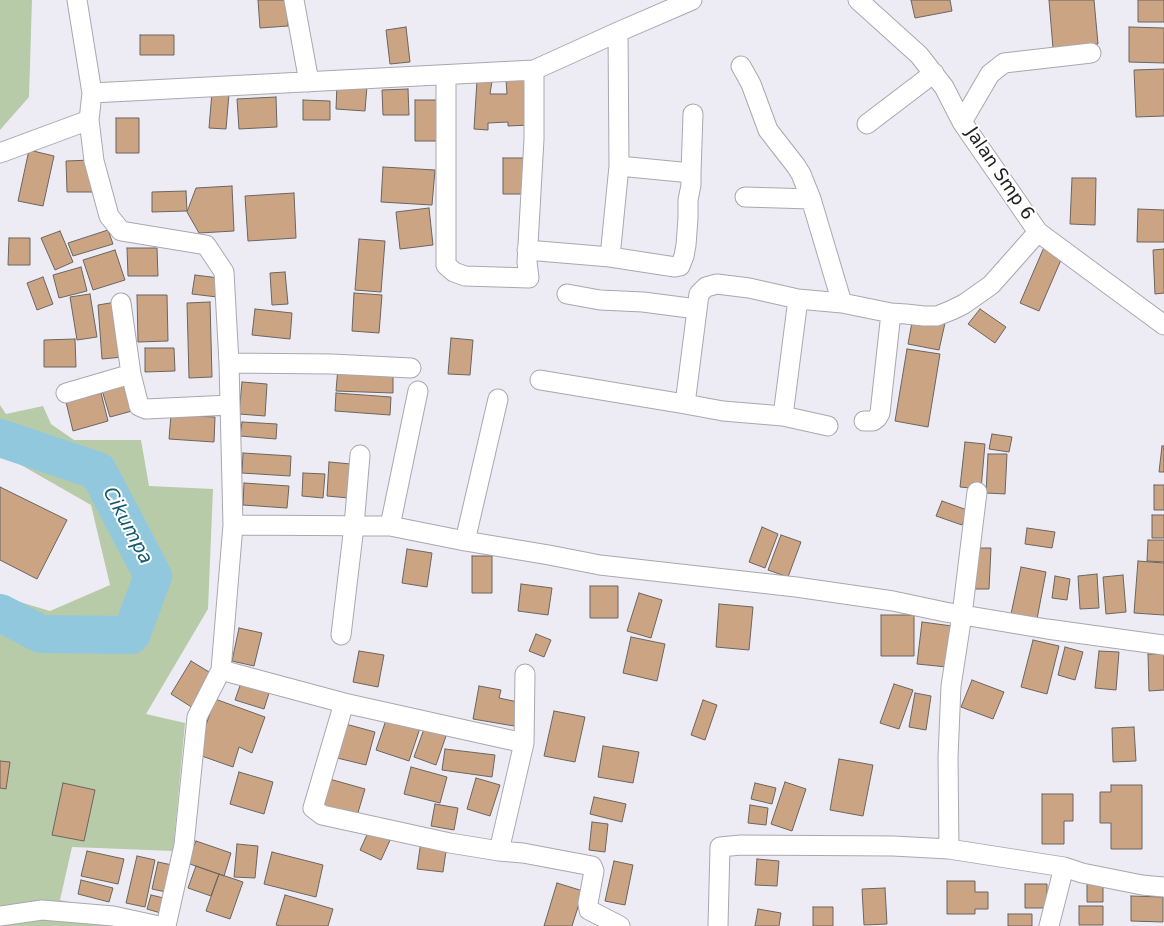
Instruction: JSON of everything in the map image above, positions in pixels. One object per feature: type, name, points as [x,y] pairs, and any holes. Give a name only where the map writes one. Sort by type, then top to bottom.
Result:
[{"type":"street","points":[[77,0],[92,93],[89,120],[94,161],[110,216],[121,231],[206,245],[224,272],[233,525],[221,670],[197,717],[184,845],[166,926]]},
{"type":"street","points":[[294,0],[309,82]]},
{"type":"street","points":[[92,93],[534,70],[692,0]]},
{"type":"street","name":"Jalan Smp 6","points":[[858,0],[919,55],[934,73],[944,87],[962,122],[1038,232],[1164,325]]},
{"type":"street","points":[[610,257],[619,166],[618,32]]},
{"type":"street","points":[[962,122],[990,74],[1004,63],[1091,53]]},
{"type":"street","points":[[741,66],[751,84],[768,130],[801,174],[811,199],[842,303]]},
{"type":"street","points":[[446,75],[446,266],[454,272],[465,276],[529,278],[527,250],[534,139],[534,70]]},
{"type":"street","points":[[867,124],[934,73]]},
{"type":"street","points":[[527,250],[610,257],[675,267],[680,266],[686,245],[693,114]]},
{"type":"street","points":[[0,153],[89,120]]},
{"type":"street","points":[[619,166],[691,174]]},
{"type":"street","points":[[746,197],[811,199]]},
{"type":"street","points":[[685,404],[699,294],[706,287],[717,284],[749,288],[798,299],[842,303],[891,313],[937,316],[964,304],[991,285],[1038,232]]},
{"type":"street","points":[[567,294],[600,300],[642,302],[697,309]]},
{"type":"street","points":[[783,416],[798,299]]},
{"type":"street","points":[[121,303],[131,374],[139,406],[146,409],[230,405]]},
{"type":"street","points":[[864,421],[873,421],[878,418],[880,413],[891,313]]},
{"type":"street","points":[[228,363],[331,364],[411,368]]},
{"type":"street","points":[[66,393],[131,374]]},
{"type":"street","points":[[540,380],[723,411],[783,416],[828,426]]},
{"type":"street","points":[[390,526],[418,391]]},
{"type":"street","points":[[465,541],[498,399]]},
{"type":"street","points":[[341,635],[360,455]]},
{"type":"street","points":[[950,849],[948,757],[950,686],[962,615],[977,492]]},
{"type":"street","points":[[233,525],[390,526],[600,565],[796,587],[893,601],[1047,629],[1164,645]]},
{"type":"street","points":[[221,670],[344,703],[524,742]]},
{"type":"street","points":[[499,851],[524,742],[525,674]]},
{"type":"street","points":[[344,703],[313,808],[322,814],[450,843],[523,853],[592,866],[594,871],[588,903],[589,910],[620,926]]},
{"type":"street","points":[[718,926],[720,847],[741,845],[893,846],[950,849],[1064,867],[1096,876],[1142,885],[1164,887]]},
{"type":"street","points":[[1049,926],[1064,867]]},
{"type":"street","points":[[0,916],[42,910],[113,916],[159,926]]},
{"type":"green space","points":[[0,0],[32,0],[29,97],[0,130]]},
{"type":"green space","points":[[0,405],[6,414],[43,406],[51,424],[74,440],[141,440],[149,486],[213,489],[208,609],[146,714],[185,723],[173,851],[72,847],[60,900],[154,920],[153,926],[0,926],[0,596],[50,611],[110,585],[91,505],[0,453]]},
{"type":"building","points":[[258,0],[286,0],[288,26],[260,28]]},
{"type":"building","points":[[911,0],[950,0],[952,11],[915,18]]},
{"type":"building","points":[[1049,0],[1094,0],[1098,44],[1053,48]]},
{"type":"building","points":[[1138,0],[1164,0],[1164,22],[1138,22]]},
{"type":"building","points":[[406,27],[410,62],[390,64],[386,30]]},
{"type":"building","points":[[1129,27],[1164,28],[1164,63],[1129,62]]},
{"type":"building","points":[[140,35],[174,35],[174,55],[140,55]]},
{"type":"building","points":[[1164,69],[1164,116],[1136,117],[1134,70]]},
{"type":"building","points":[[529,79],[531,125],[508,126],[508,122],[488,123],[488,130],[474,129],[477,80],[492,81],[490,94],[507,94],[506,80]]},
{"type":"building","points":[[337,84],[367,86],[365,111],[336,109]]},
{"type":"building","points":[[408,89],[409,115],[383,115],[382,90]]},
{"type":"building","points":[[212,92],[229,94],[226,129],[209,128]]},
{"type":"building","points":[[276,97],[277,127],[239,129],[237,99]]},
{"type":"building","points":[[303,100],[330,101],[330,120],[303,120]]},
{"type":"building","points":[[415,100],[441,100],[441,141],[415,141]]},
{"type":"building","points":[[116,118],[139,118],[139,153],[116,153]]},
{"type":"building","points":[[29,150],[54,156],[43,206],[18,201]]},
{"type":"building","points":[[503,158],[525,158],[525,194],[503,194]]},
{"type":"building","points":[[92,160],[93,192],[67,192],[66,161]]},
{"type":"building","points":[[383,167],[435,170],[432,205],[381,202]]},
{"type":"building","points":[[1072,178],[1096,178],[1095,225],[1070,224]]},
{"type":"building","points":[[232,186],[234,231],[199,233],[187,212],[196,188]]},
{"type":"building","points":[[186,191],[187,211],[152,212],[152,192]]},
{"type":"building","points":[[294,193],[296,238],[248,241],[245,196]]},
{"type":"building","points":[[429,208],[433,245],[400,249],[396,212]]},
{"type":"building","points":[[1138,209],[1164,210],[1164,242],[1137,242]]},
{"type":"building","points":[[108,230],[113,244],[73,256],[68,243]]},
{"type":"building","points":[[60,231],[73,262],[55,270],[41,238]]},
{"type":"building","points":[[9,238],[30,238],[30,265],[8,265]]},
{"type":"building","points":[[359,239],[385,241],[381,292],[355,290]]},
{"type":"building","points":[[1045,245],[1064,253],[1039,311],[1020,303]]},
{"type":"building","points":[[127,248],[157,248],[158,276],[128,276]]},
{"type":"building","points":[[1164,249],[1164,293],[1155,294],[1153,250]]},
{"type":"building","points":[[115,250],[125,280],[93,290],[83,260]]},
{"type":"building","points":[[81,267],[87,291],[59,298],[53,275]]},
{"type":"building","points":[[285,272],[288,304],[272,305],[270,273]]},
{"type":"building","points":[[195,275],[219,278],[217,297],[192,294]]},
{"type":"building","points":[[43,277],[53,304],[37,310],[27,283]]},
{"type":"building","points":[[354,293],[382,295],[379,333],[352,331]]},
{"type":"building","points":[[90,294],[97,337],[77,340],[70,297]]},
{"type":"building","points":[[137,295],[167,295],[168,341],[138,342]]},
{"type":"building","points":[[116,302],[123,357],[102,359],[98,305]]},
{"type":"building","points":[[210,302],[212,377],[189,378],[187,303]]},
{"type":"building","points":[[255,309],[292,313],[290,339],[252,335]]},
{"type":"building","points":[[980,309],[1006,327],[995,343],[968,324]]},
{"type":"building","points":[[913,317],[945,323],[939,350],[908,344]]},
{"type":"building","points":[[451,338],[473,340],[470,375],[448,374]]},
{"type":"building","points":[[75,339],[76,367],[44,367],[44,340]]},
{"type":"building","points":[[145,348],[174,348],[175,371],[145,372]]},
{"type":"building","points":[[907,349],[940,354],[928,427],[895,421]]},
{"type":"building","points":[[338,367],[393,373],[393,393],[336,391]]},
{"type":"building","points":[[124,380],[132,411],[110,417],[101,387]]},
{"type":"building","points":[[242,382],[267,384],[265,416],[239,414]]},
{"type":"building","points":[[101,393],[108,421],[73,431],[66,402]]},
{"type":"building","points":[[336,393],[391,397],[390,415],[335,411]]},
{"type":"building","points":[[171,415],[215,417],[214,442],[169,439]]},
{"type":"building","points":[[242,422],[277,424],[276,439],[240,436]]},
{"type":"building","points":[[992,434],[1012,437],[1009,452],[989,449]]},
{"type":"building","points":[[965,442],[985,444],[981,489],[960,487]]},
{"type":"building","points":[[1162,446],[1164,446],[1164,472],[1159,472]]},
{"type":"building","points":[[243,453],[291,456],[290,476],[242,473]]},
{"type":"building","points":[[988,454],[1007,454],[1005,494],[986,493]]},
{"type":"building","points":[[329,462],[351,464],[349,498],[327,496]]},
{"type":"building","points":[[303,473],[325,474],[323,498],[302,496]]},
{"type":"building","points":[[244,483],[289,486],[287,508],[243,505]]},
{"type":"building","points":[[1154,485],[1164,485],[1164,510],[1154,510]]},
{"type":"building","points":[[0,487],[67,520],[37,579],[0,560]]},
{"type":"building","points":[[942,501],[967,510],[962,525],[936,516]]},
{"type":"building","points":[[1152,515],[1164,515],[1164,538],[1152,538]]},
{"type":"building","points":[[762,527],[778,534],[765,568],[749,562]]},
{"type":"building","points":[[1027,528],[1055,532],[1052,548],[1025,544]]},
{"type":"building","points":[[781,535],[801,542],[788,577],[768,570]]},
{"type":"building","points":[[1148,540],[1164,540],[1164,562],[1147,561]]},
{"type":"building","points":[[974,548],[991,548],[989,589],[972,589]]},
{"type":"building","points":[[407,549],[432,553],[427,587],[402,583]]},
{"type":"building","points":[[472,556],[492,556],[492,593],[472,593]]},
{"type":"building","points":[[1138,561],[1164,563],[1164,615],[1134,613]]},
{"type":"building","points":[[1021,567],[1046,572],[1037,619],[1011,614]]},
{"type":"building","points":[[1097,574],[1099,608],[1080,609],[1078,576]]},
{"type":"building","points":[[1123,575],[1126,612],[1106,614],[1103,577]]},
{"type":"building","points":[[1055,576],[1070,579],[1067,600],[1052,598]]},
{"type":"building","points":[[521,584],[552,588],[548,615],[518,611]]},
{"type":"building","points":[[590,586],[618,586],[618,618],[590,618]]},
{"type":"building","points":[[639,593],[662,600],[651,638],[627,631]]},
{"type":"building","points":[[719,604],[753,607],[749,650],[716,647]]},
{"type":"building","points":[[881,615],[914,615],[914,656],[881,656]]},
{"type":"building","points":[[922,622],[952,626],[947,667],[917,664]]},
{"type":"building","points":[[239,628],[262,633],[254,666],[232,661]]},
{"type":"building","points":[[536,634],[551,640],[544,657],[529,651]]},
{"type":"building","points":[[631,637],[665,644],[657,681],[623,673]]},
{"type":"building","points":[[1033,640],[1059,646],[1047,694],[1021,687]]},
{"type":"building","points":[[1065,647],[1083,652],[1075,680],[1058,675]]},
{"type":"building","points":[[359,651],[384,655],[378,687],[353,682]]},
{"type":"building","points":[[1099,651],[1119,652],[1116,690],[1095,688]]},
{"type":"building","points":[[1148,654],[1164,654],[1164,690],[1149,691]]},
{"type":"building","points":[[191,661],[214,675],[193,708],[171,694]]},
{"type":"building","points":[[242,680],[270,690],[264,709],[235,700]]},
{"type":"building","points":[[972,680],[1004,692],[993,719],[961,707]]},
{"type":"building","points":[[894,684],[913,690],[899,729],[880,723]]},
{"type":"building","points":[[479,686],[501,690],[499,698],[518,702],[514,726],[473,719]]},
{"type":"building","points":[[915,693],[931,696],[926,730],[909,727]]},
{"type":"building","points":[[215,699],[265,717],[252,753],[239,747],[233,767],[196,754]]},
{"type":"building","points":[[703,700],[717,705],[705,740],[691,735]]},
{"type":"building","points":[[554,711],[585,717],[575,762],[544,756]]},
{"type":"building","points":[[387,717],[420,728],[409,761],[376,750]]},
{"type":"building","points":[[342,723],[375,732],[366,765],[333,757]]},
{"type":"building","points":[[1134,727],[1136,761],[1113,762],[1112,728]]},
{"type":"building","points":[[424,729],[446,736],[436,765],[414,757]]},
{"type":"building","points":[[603,746],[639,752],[633,783],[598,777]]},
{"type":"building","points":[[445,749],[495,755],[492,777],[442,770]]},
{"type":"building","points":[[839,759],[873,765],[863,816],[830,810]]},
{"type":"building","points":[[0,761],[10,762],[6,789],[0,788]]},
{"type":"building","points":[[411,767],[447,777],[440,803],[404,794]]},
{"type":"building","points":[[239,772],[273,782],[264,814],[230,804]]},
{"type":"building","points":[[326,778],[365,789],[357,816],[319,805]]},
{"type":"building","points":[[476,778],[500,785],[490,816],[467,809]]},
{"type":"building","points":[[785,782],[806,789],[792,831],[771,824]]},
{"type":"building","points":[[63,783],[95,790],[84,841],[52,835]]},
{"type":"building","points":[[755,783],[776,788],[772,804],[751,799]]},
{"type":"building","points":[[1111,785],[1142,785],[1142,849],[1111,849],[1111,823],[1100,823],[1100,792],[1111,792]]},
{"type":"building","points":[[1042,794],[1073,794],[1073,821],[1064,821],[1064,844],[1042,844]]},
{"type":"building","points":[[594,797],[626,804],[622,822],[590,814]]},
{"type":"building","points":[[435,804],[458,808],[454,830],[431,826]]},
{"type":"building","points":[[750,805],[768,808],[766,825],[748,823]]},
{"type":"building","points":[[592,822],[608,824],[605,852],[589,850]]},
{"type":"building","points":[[371,826],[392,836],[381,860],[360,850]]},
{"type":"building","points":[[196,841],[231,853],[224,876],[187,863]]},
{"type":"building","points":[[421,841],[447,844],[443,872],[417,869]]},
{"type":"building","points":[[237,844],[258,846],[255,878],[234,877]]},
{"type":"building","points":[[87,851],[124,859],[118,884],[81,876]]},
{"type":"building","points":[[272,852],[323,865],[316,897],[264,884]]},
{"type":"building","points":[[137,856],[155,860],[145,907],[126,903]]},
{"type":"building","points":[[757,859],[779,861],[777,886],[755,885]]},
{"type":"building","points":[[614,861],[633,865],[625,905],[605,901]]},
{"type":"building","points":[[158,862],[172,865],[166,892],[152,889]]},
{"type":"building","points":[[196,866],[219,874],[211,896],[188,888]]},
{"type":"building","points":[[219,874],[243,882],[230,919],[206,911]]},
{"type":"building","points":[[81,880],[113,888],[109,902],[78,894]]},
{"type":"building","points":[[947,881],[975,881],[975,892],[988,892],[988,909],[975,909],[975,914],[947,914]]},
{"type":"building","points":[[1087,882],[1103,882],[1103,902],[1087,902]]},
{"type":"building","points":[[557,883],[583,891],[572,926],[544,926]]},
{"type":"building","points":[[1025,884],[1047,884],[1047,908],[1025,908]]},
{"type":"building","points":[[885,888],[887,924],[864,925],[862,889]]},
{"type":"building","points":[[151,895],[168,899],[164,914],[147,909]]},
{"type":"building","points":[[285,895],[333,909],[328,926],[276,925]]},
{"type":"building","points":[[1131,896],[1163,897],[1163,922],[1131,921]]},
{"type":"building","points":[[1079,906],[1103,906],[1103,925],[1079,925]]},
{"type":"building","points":[[813,907],[833,907],[833,926],[813,926]]},
{"type":"building","points":[[758,909],[781,913],[779,926],[755,926]]},
{"type":"building","points":[[1008,914],[1032,914],[1032,926],[1008,926]]},
{"type":"waterway","name":"Cikumpa","points":[[0,438],[98,471],[153,576],[131,635],[41,634],[0,613]]}]
